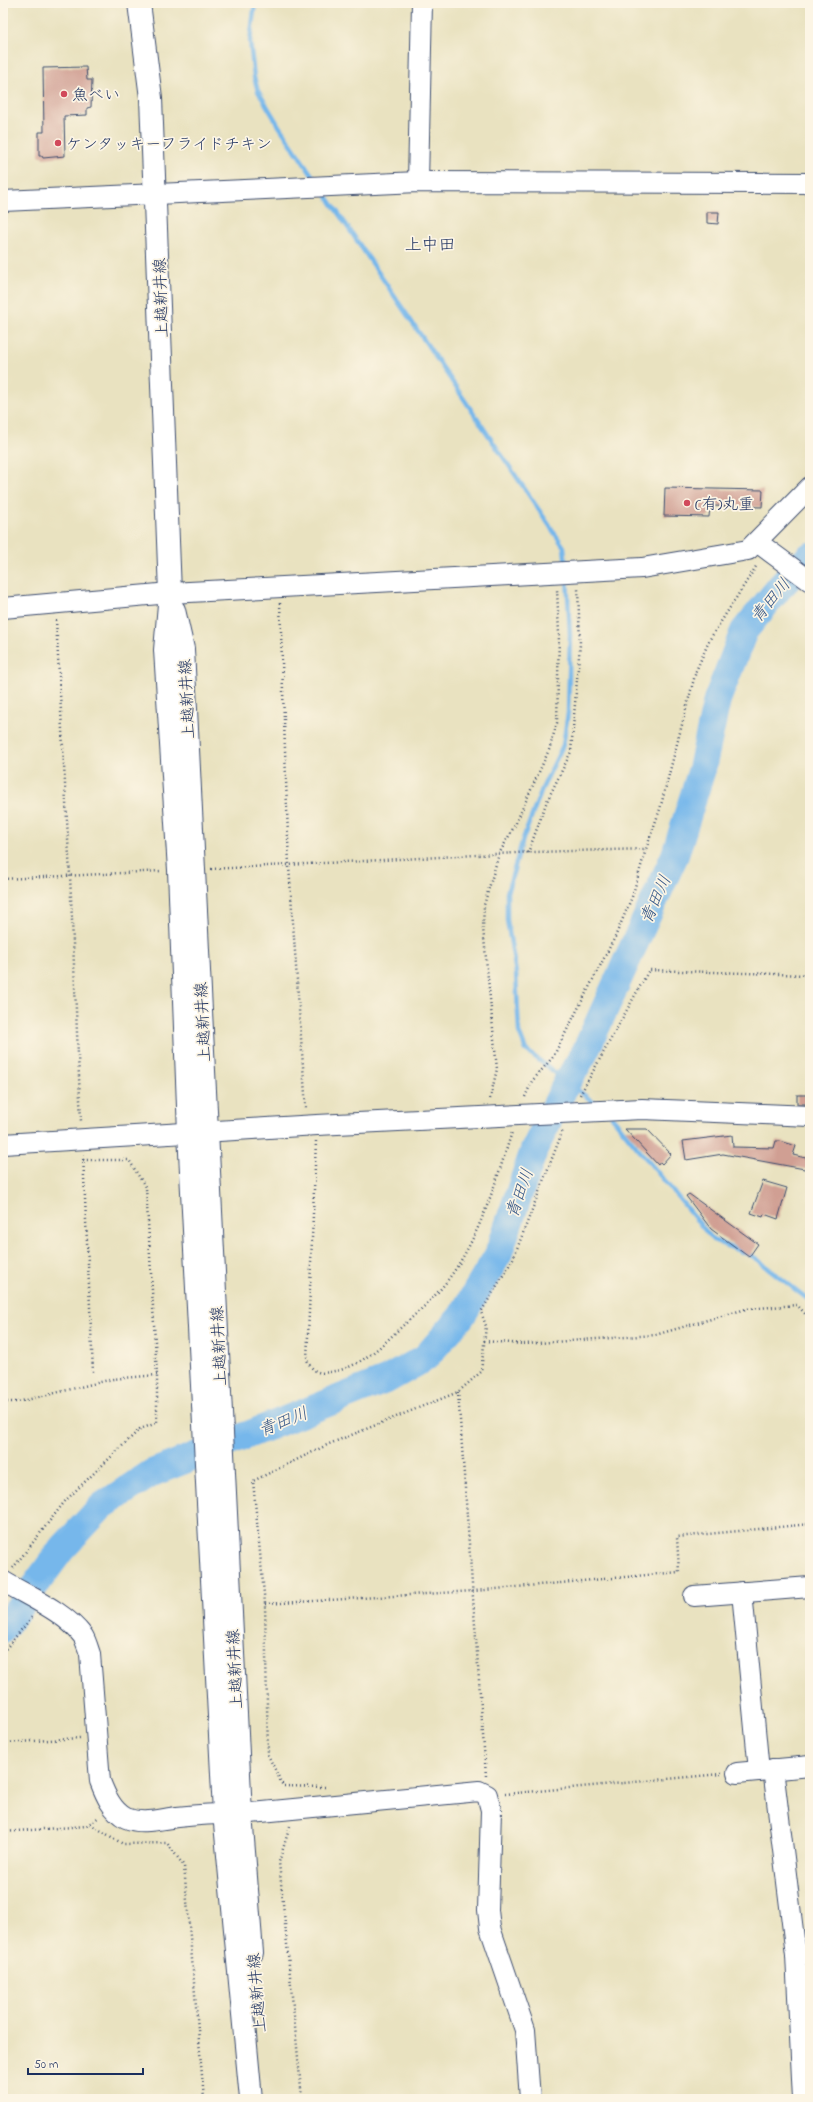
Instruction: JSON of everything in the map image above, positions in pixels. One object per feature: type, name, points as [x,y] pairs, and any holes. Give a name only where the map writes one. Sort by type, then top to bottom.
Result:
[{"type":"main road","name":"上越新井線","points":[[138,3],[151,98],[156,193],[170,594],[183,649],[187,870],[198,1133],[233,1814],[251,2099]]},
{"type":"main road","name":"上越新井線","points":[[233,1814],[264,2099]]},
{"type":"street","points":[[418,182],[422,3]]},
{"type":"street","points":[[3,201],[418,182],[810,183]]},
{"type":"street","points":[[770,551],[810,487]]},
{"type":"street","points":[[3,608],[170,594],[642,568],[748,550],[770,551],[810,581]]},
{"type":"street","points":[[3,1144],[312,1125],[642,1109],[810,1116]]},
{"type":"street","points":[[10,1579],[72,1625],[84,1638],[90,1654],[100,1781],[107,1800],[125,1818],[146,1822],[479,1792],[487,1795],[491,1810],[488,1910],[490,1928],[525,2030],[530,2099]]},
{"type":"street","points":[[694,1596],[810,1587]]},
{"type":"street","points":[[742,1592],[766,1770],[803,1954],[803,2099]]},
{"type":"street","points":[[737,1773],[810,1766]]},
{"type":"path","points":[[280,588],[290,866],[312,1125],[307,1360],[310,1368],[316,1372],[329,1372],[360,1362],[381,1347],[424,1306],[450,1278],[464,1255],[479,1225],[522,1115],[532,1082],[553,1057],[615,937],[632,897],[646,849],[660,809],[696,671],[710,639],[749,577],[770,551]]},
{"type":"path","points":[[528,853],[547,802],[571,752],[580,644],[577,571]]},
{"type":"path","points":[[486,1117],[497,1069],[483,928],[484,905],[499,854],[515,825],[549,750],[557,723],[559,634],[556,572]]},
{"type":"path","points":[[55,603],[70,875],[93,1372]]},
{"type":"path","points":[[3,879],[290,866],[499,854],[646,849]]},
{"type":"path","points":[[283,1786],[268,1755],[265,1604],[253,1482],[329,1444],[458,1392],[481,1372],[486,1326],[481,1312],[513,1259],[567,1113],[649,970],[810,975]]},
{"type":"path","points":[[10,1579],[66,1500],[140,1429],[157,1423],[157,1375],[146,1188],[129,1160],[83,1160]]},
{"type":"path","points":[[484,1341],[524,1344],[655,1335],[746,1309],[797,1305],[810,1319]]},
{"type":"path","points":[[3,1402],[18,1402],[113,1380],[157,1375]]},
{"type":"path","points":[[458,1392],[474,1591],[487,1795],[737,1773]]},
{"type":"path","points":[[265,1604],[474,1591],[679,1572],[677,1537],[810,1524]]},
{"type":"path","points":[[3,1652],[40,1602]]},
{"type":"path","points":[[3,1743],[96,1737]]},
{"type":"path","points":[[3,1832],[86,1826],[114,1806]]},
{"type":"path","points":[[90,1824],[123,1844],[167,1844],[184,1866],[204,2099]]},
{"type":"path","points":[[297,1824],[290,1826],[279,1862],[302,2099]]},
{"type":"building","points":[[86,67],[87,80],[92,80],[91,107],[87,108],[87,115],[64,116],[65,156],[43,158],[42,156],[39,156],[39,132],[44,132],[43,68]]},
{"type":"building","points":[[707,212],[719,212],[718,224],[707,223]]},
{"type":"building","points":[[665,488],[763,490],[762,507],[710,506],[709,517],[664,516]]},
{"type":"building","points":[[797,1095],[810,1095],[810,1104],[797,1104]]},
{"type":"building","points":[[625,1129],[647,1129],[671,1154],[662,1164],[660,1162],[658,1165]]},
{"type":"building","points":[[732,1135],[733,1147],[774,1148],[776,1141],[796,1146],[793,1155],[810,1159],[810,1170],[723,1154],[686,1160],[683,1141]]},
{"type":"building","points":[[763,1181],[787,1188],[778,1219],[764,1214],[763,1217],[751,1213]]},
{"type":"building","points":[[689,1194],[758,1244],[749,1257],[711,1229],[686,1196]]},
{"type":"waterway","points":[[255,3],[250,41],[254,77],[258,91],[279,126],[316,181]]},
{"type":"waterway","points":[[324,192],[564,547],[566,567]]},
{"type":"waterway","name":"青田川","points":[[3,1629],[61,1550],[102,1506],[152,1473],[388,1379],[425,1358],[461,1317],[498,1255],[534,1150],[567,1082],[585,1052],[675,855],[702,769],[717,700],[744,631],[780,587],[810,556]]},
{"type":"waterway","points":[[567,576],[570,635],[568,713],[563,745],[542,789],[523,839],[507,893],[507,920],[516,973],[519,1032],[526,1050],[597,1105]]},
{"type":"waterway","points":[[612,1117],[713,1240],[754,1257],[810,1301]]},
{"type":"place","name":"魚べい","points":[[64,94]]},
{"type":"place","name":"ケンタッキーフライドチキン","points":[[58,143]]},
{"type":"place","name":"(有)丸重","points":[[687,503]]},
{"type":"district","name":"上中田","points":[[430,244]]}]
